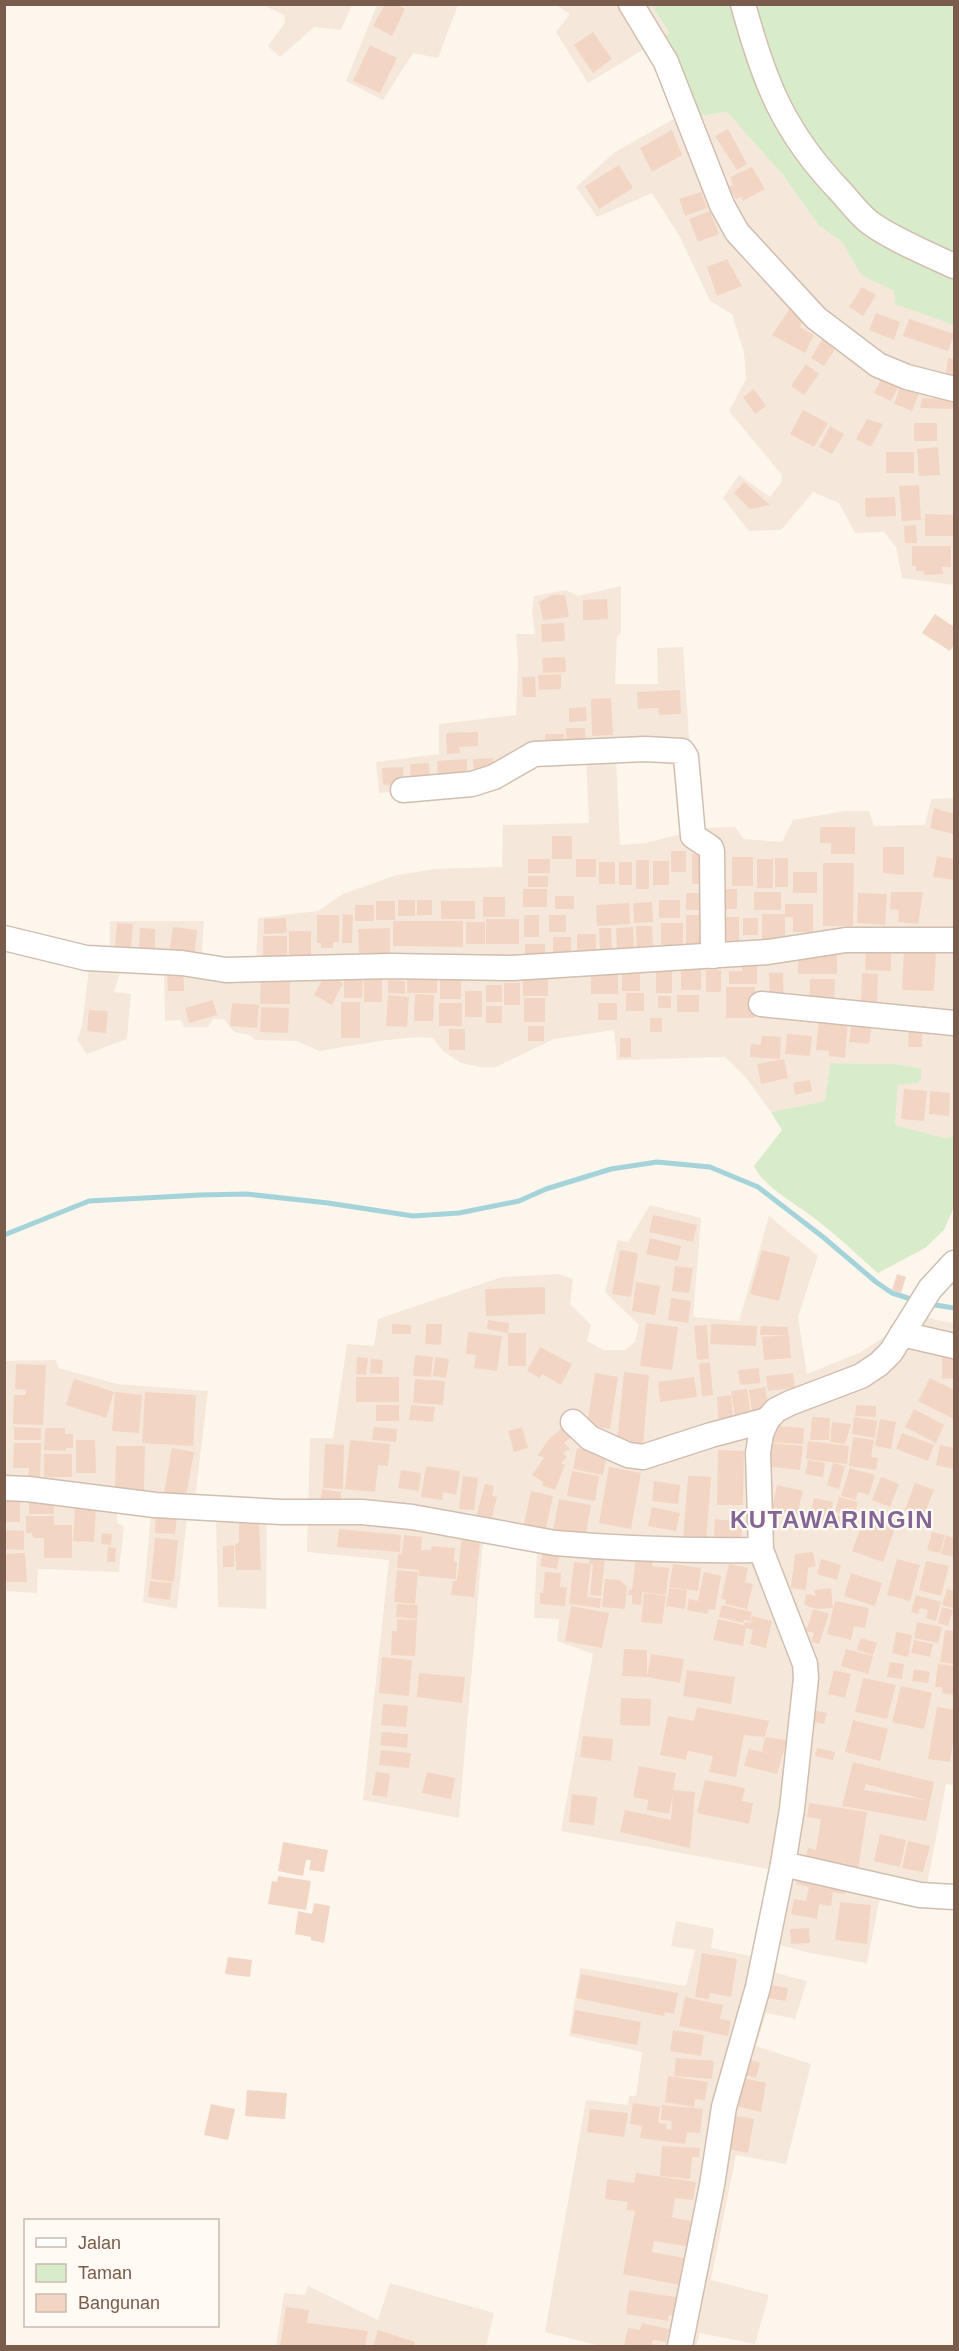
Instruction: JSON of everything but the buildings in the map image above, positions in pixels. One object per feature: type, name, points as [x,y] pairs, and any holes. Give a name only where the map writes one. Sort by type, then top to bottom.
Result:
[{"type":"street","points":[[632,4],[666,62],[722,206],[737,232],[816,318],[878,365],[907,377],[954,389]]},
{"type":"street","points":[[743,4],[771,94],[795,138],[820,171],[869,222],[954,266]]},
{"type":"street","points":[[403,790],[472,784],[494,777],[534,754],[645,749],[682,751],[686,757],[693,836],[711,848],[712,852],[713,956]]},
{"type":"street","points":[[4,938],[86,958],[182,963],[226,970],[390,966],[512,969],[768,952],[846,940],[954,940]]},
{"type":"street","points":[[761,1004],[954,1023]]},
{"type":"street","points":[[680,2346],[712,2184],[724,2107],[758,1986],[783,1864],[792,1809],[806,1678],[805,1664],[761,1550],[758,1453],[761,1434],[767,1420],[776,1410],[790,1402],[861,1376],[879,1364],[891,1352],[930,1289],[954,1263]]},
{"type":"street","points":[[904,1330],[954,1346]]},
{"type":"street","points":[[573,1422],[590,1438],[628,1455],[643,1457],[767,1420]]},
{"type":"street","points":[[4,1488],[39,1490],[155,1505],[281,1512],[362,1512],[412,1517],[522,1538],[579,1545],[717,1551],[761,1550]]},
{"type":"street","points":[[783,1864],[920,1895],[954,1897]]},
{"type":"shaded area","points":[[352,4],[341,30],[314,27],[280,57],[268,46],[285,23],[284,15],[263,5]]},
{"type":"shaded area","points":[[377,5],[458,5],[438,58],[413,53],[383,100],[346,81]]},
{"type":"shaded area","points":[[556,5],[652,5],[669,34],[588,83],[556,32],[570,14]]},
{"type":"shaded area","points":[[727,112],[783,175],[819,226],[842,242],[861,275],[895,291],[954,325],[954,585],[902,578],[896,547],[884,532],[855,533],[839,503],[813,492],[781,530],[749,531],[723,498],[739,475],[770,497],[781,483],[782,475],[729,411],[746,379],[744,353],[732,314],[710,301],[680,237],[652,193],[597,217],[576,187],[615,152],[672,120]]},
{"type":"shaded area","points":[[621,586],[621,633],[617,637],[615,684],[658,684],[657,648],[683,647],[690,752],[616,757],[620,845],[645,843],[705,828],[735,827],[744,839],[782,842],[793,820],[845,811],[869,811],[874,826],[925,825],[931,799],[954,798],[954,1136],[945,1138],[895,1125],[898,1085],[921,1068],[893,1064],[830,1063],[825,1101],[771,1112],[747,1079],[725,1057],[617,1060],[614,1030],[554,1039],[496,1067],[461,1063],[443,1051],[433,1038],[387,1040],[319,1051],[297,1041],[255,1040],[250,1035],[234,1032],[224,1019],[213,1019],[208,1027],[184,1027],[181,1020],[165,1021],[164,965],[131,965],[120,973],[114,992],[131,994],[127,1039],[87,1054],[77,1040],[82,1026],[91,952],[110,951],[110,921],[204,921],[201,962],[256,962],[258,918],[318,911],[343,894],[397,875],[436,869],[502,867],[503,825],[589,823],[586,759],[539,760],[507,781],[379,793],[376,762],[439,754],[439,724],[516,715],[518,663],[516,634],[535,634],[532,612],[534,596],[566,590],[578,596]]},
{"type":"shaded area","points":[[650,1205],[701,1218],[693,1317],[739,1321],[769,1216],[818,1256],[798,1317],[807,1374],[861,1352],[886,1336],[907,1311],[954,1323],[954,1785],[946,1784],[927,1885],[954,1893],[954,1910],[881,1892],[867,1963],[810,1953],[757,1939],[773,1870],[561,1831],[593,1654],[557,1641],[559,1619],[534,1618],[537,1549],[483,1541],[459,1818],[363,1800],[389,1560],[307,1552],[310,1438],[333,1438],[347,1344],[374,1346],[378,1319],[502,1277],[559,1274],[573,1279],[570,1304],[591,1325],[587,1341],[604,1350],[625,1350],[635,1342],[639,1325],[605,1292],[618,1240],[628,1242]]},
{"type":"shaded area","points":[[56,1360],[59,1368],[117,1384],[208,1391],[195,1499],[267,1503],[266,1609],[218,1607],[216,1520],[187,1518],[177,1609],[143,1602],[151,1515],[117,1511],[117,1523],[124,1526],[119,1572],[38,1569],[37,1593],[5,1591],[4,1361]]},
{"type":"shaded area","points":[[676,1921],[714,1929],[711,1948],[777,1961],[776,1973],[807,1981],[795,2019],[766,2013],[756,2046],[811,2064],[786,2164],[736,2155],[711,2280],[769,2295],[755,2344],[700,2333],[696,2346],[600,2346],[545,2332],[586,2100],[628,2105],[629,2096],[636,2096],[642,2052],[569,2036],[580,1968],[686,1986],[695,1950],[671,1946]]},
{"type":"shaded area","points":[[390,2283],[494,2313],[486,2346],[276,2346],[284,2293],[305,2295],[308,2286],[378,2320]]},
{"type":"green space","points":[[652,5],[740,5],[818,172],[954,269],[954,325],[895,304],[894,291],[861,275],[842,242],[819,226],[783,175],[727,112],[693,117],[661,38],[669,33]]},
{"type":"green space","points":[[755,5],[954,5],[954,254],[876,213],[828,163],[804,132],[782,89]]},
{"type":"green space","points":[[830,1063],[893,1064],[921,1068],[921,1078],[917,1083],[898,1085],[895,1125],[945,1138],[954,1136],[954,1207],[944,1230],[925,1248],[878,1273],[826,1227],[773,1189],[754,1166],[782,1130],[771,1112],[825,1101]]},
{"type":"waterway","points":[[4,1235],[89,1201],[200,1195],[246,1194],[413,1216],[459,1213],[519,1201],[546,1189],[611,1169],[657,1162],[710,1167],[758,1187],[823,1237],[876,1282],[892,1293],[914,1300]]},
{"type":"waterway","points":[[929,1304],[954,1308]]},
{"type":"district","name":"KUTAWARINGIN","points":[[832,1519]]}]
